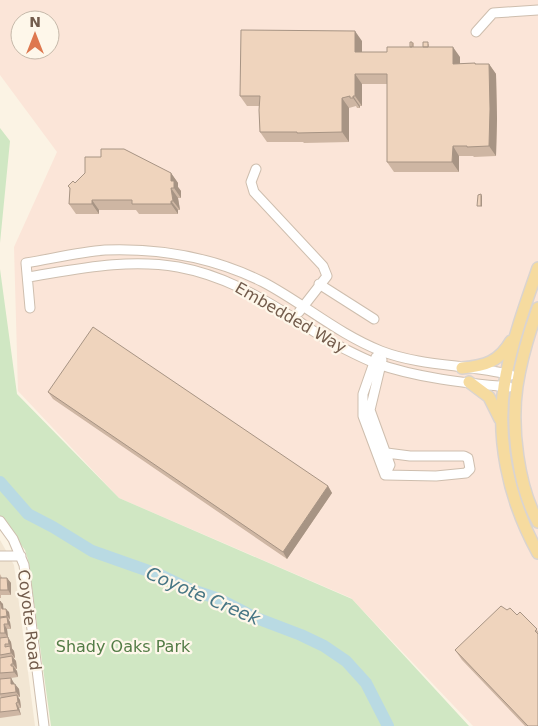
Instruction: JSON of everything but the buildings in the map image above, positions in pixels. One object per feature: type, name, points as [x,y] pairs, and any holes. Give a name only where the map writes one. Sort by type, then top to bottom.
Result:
[{"type":"main road","points":[[538,268],[517,331],[506,374],[502,423],[508,475],[524,527],[538,552]]},
{"type":"main road","points":[[538,308],[518,382],[516,429],[521,471],[526,493],[538,522]]},
{"type":"main road","points":[[462,368],[478,366],[496,360],[506,350],[517,331]]},
{"type":"main road","points":[[469,382],[489,397],[502,423]]},
{"type":"street","points":[[476,32],[493,13],[538,10]]},
{"type":"street","points":[[256,169],[251,182],[254,192],[323,266],[326,276],[294,318]]},
{"type":"street","name":"Embedded Way","points":[[103,250],[160,251],[208,260],[262,282],[342,332],[381,351],[410,359],[506,374],[518,382],[504,386],[469,382],[410,373],[377,363],[335,344],[255,294],[228,281],[204,273],[150,263],[120,263],[28,277],[26,263],[103,250]]},
{"type":"street","points":[[28,277],[30,308]]},
{"type":"street","points":[[320,284],[374,319]]},
{"type":"street","points":[[381,351],[362,394],[363,416],[385,475]]},
{"type":"street","points":[[377,363],[370,410],[390,465],[385,475]]},
{"type":"street","points":[[362,394],[373,397]]},
{"type":"street","points":[[385,475],[436,476],[466,473],[470,469],[468,458],[464,456],[387,454]]},
{"type":"street","name":"Coyote Road","points":[[0,520],[13,539],[24,565],[44,726]]},
{"type":"street","points":[[0,556],[20,556]]},
{"type":"shaded area","points":[[0,0],[538,0],[538,726],[473,726],[351,598],[119,498],[18,391],[14,247],[57,152],[0,75]]},
{"type":"shaded area","points":[[0,540],[14,565],[35,726],[0,726]]},
{"type":"green space","points":[[0,128],[10,141],[0,243]]},
{"type":"green space","name":"Shady Oaks Park","points":[[0,269],[17,394],[119,498],[352,599],[469,726],[51,726],[28,560],[25,550],[0,517]]},
{"type":"waterway","name":"Coyote Creek","points":[[0,482],[28,514],[92,551],[160,575],[189,589],[219,599],[254,617],[324,646],[346,661],[366,683],[388,726]]}]
